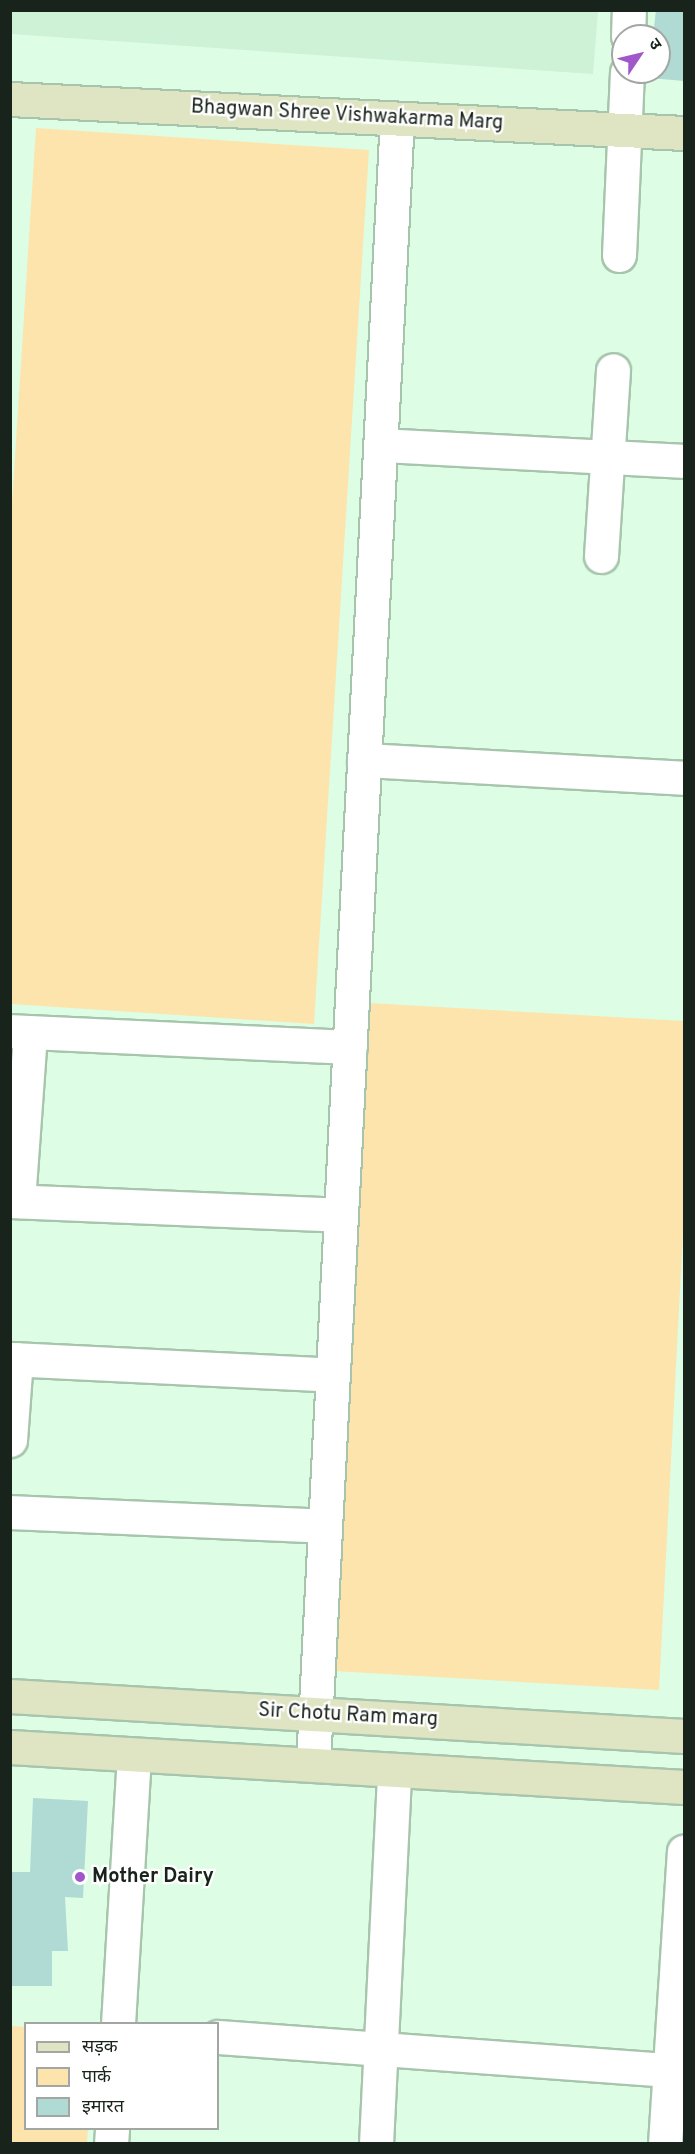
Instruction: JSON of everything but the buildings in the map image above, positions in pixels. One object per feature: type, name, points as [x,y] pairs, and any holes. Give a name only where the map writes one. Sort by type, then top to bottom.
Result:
[{"type":"street","points":[[619,255],[626,84]]},
{"type":"street","name":"Bhagwan Shree Vishwakarma Marg","points":[[10,99],[684,133]]},
{"type":"street","points":[[313,1764],[397,119]]},
{"type":"street","points":[[601,556],[613,370]]},
{"type":"street","points":[[381,445],[684,461]]},
{"type":"street","points":[[364,760],[684,778]]},
{"type":"street","points":[[341,1215],[14,1201],[20,1031],[350,1047]]},
{"type":"street","points":[[10,1440],[13,1359],[333,1375]]},
{"type":"street","points":[[10,1512],[325,1526]]},
{"type":"street","name":"Sir Chotu Ram marg","points":[[10,1696],[684,1736]]},
{"type":"street","points":[[10,1747],[684,1786]]},
{"type":"street","points":[[118,2022],[134,1755]]},
{"type":"street","points":[[376,2144],[394,1770]]},
{"type":"street","points":[[665,2144],[675,2060],[684,1851]]},
{"type":"street","points":[[219,2037],[380,2049],[675,2060]]},
{"type":"shaded area","points":[[10,11],[598,11],[593,74],[11,34]]},
{"type":"green space","points":[[36,128],[369,150],[314,1024],[11,1004],[10,535]]},
{"type":"green space","points":[[368,1003],[684,1021],[684,1213],[659,1690],[333,1671]]},
{"type":"green space","points":[[11,2026],[24,2027],[24,2130],[88,2130],[87,2143],[11,2143]]},
{"type":"place","name":"Mother Dairy","points":[[80,1877]]}]
